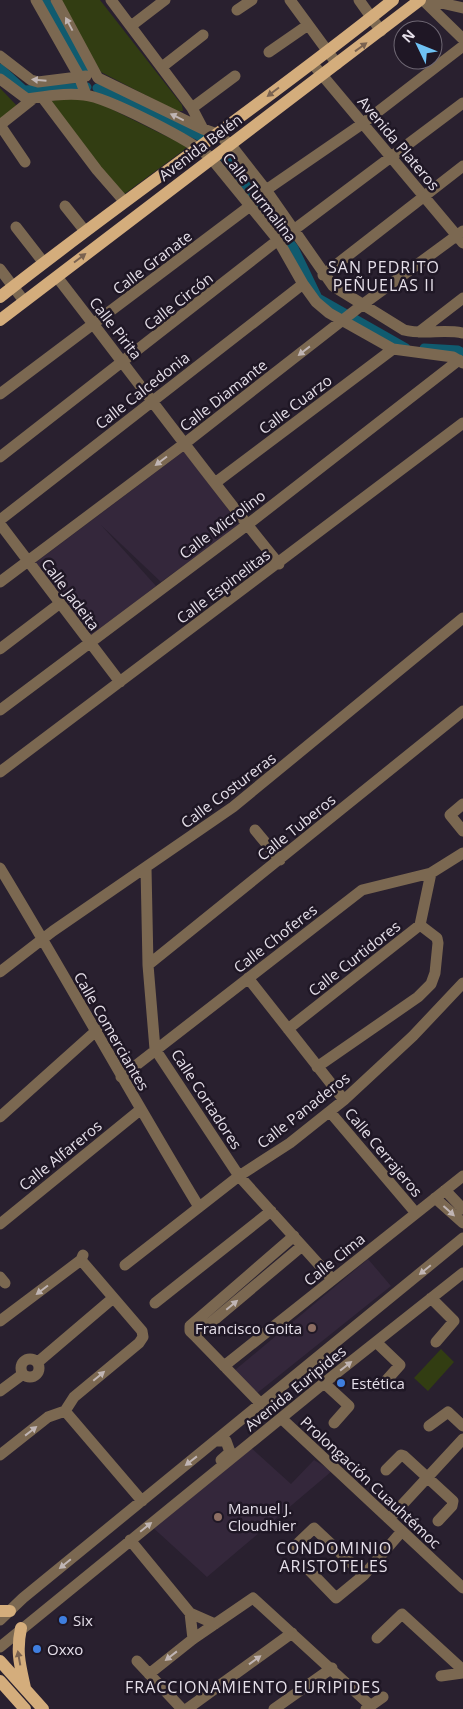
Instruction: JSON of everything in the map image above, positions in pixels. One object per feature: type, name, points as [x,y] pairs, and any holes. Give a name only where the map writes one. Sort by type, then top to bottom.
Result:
[{"type":"main road","name":"Avenida Belén","points":[[0,298],[84,231],[312,63],[393,0]]},
{"type":"main road","name":"Avenida Belén","points":[[0,320],[211,158],[422,0]]},
{"type":"main road","points":[[21,1628],[17,1647],[25,1688]]},
{"type":"main road","points":[[0,1661],[44,1709]]},
{"type":"main road","points":[[0,1681],[19,1707]]},
{"type":"street","points":[[0,79],[23,98],[66,94],[86,95],[80,76],[36,0]]},
{"type":"street","points":[[56,0],[98,78]]},
{"type":"street","points":[[111,0],[192,108],[202,129]]},
{"type":"street","points":[[131,26],[165,0]]},
{"type":"street","points":[[237,10],[252,0]]},
{"type":"street","points":[[290,0],[338,64]]},
{"type":"street","points":[[358,0],[381,31]]},
{"type":"street","points":[[422,0],[463,39]]},
{"type":"street","points":[[428,0],[463,8]]},
{"type":"street","points":[[269,52],[308,25]]},
{"type":"street","points":[[162,67],[202,35]]},
{"type":"street","points":[[266,190],[362,124],[463,46]]},
{"type":"street","name":"Calle Turmalina","points":[[0,56],[32,80],[38,82],[80,76],[98,78],[202,129],[217,134],[230,144],[266,190],[352,313],[392,349],[461,361]]},
{"type":"street","name":"Avenida Plateros","points":[[312,63],[391,158],[461,236]]},
{"type":"street","points":[[192,108],[236,76]]},
{"type":"street","name":"Calle Turmalina","points":[[86,95],[122,109],[198,147],[211,158],[278,240],[303,284],[316,302],[418,333],[432,331],[463,333]]},
{"type":"street","points":[[25,162],[0,125],[38,98]]},
{"type":"street","points":[[38,98],[124,201]]},
{"type":"street","points":[[295,229],[463,103]]},
{"type":"street","points":[[324,275],[463,166]]},
{"type":"street","points":[[65,206],[84,231]]},
{"type":"street","name":"Calle Granate","points":[[0,394],[250,206]]},
{"type":"street","points":[[16,227],[44,263]]},
{"type":"street","name":"Calle Diamante","points":[[0,582],[184,444],[352,313],[461,236]]},
{"type":"street","name":"Calle Circón","points":[[0,457],[278,240]]},
{"type":"street","points":[[0,269],[24,301]]},
{"type":"street","name":"Calle Pirita","points":[[57,277],[124,362],[184,444],[279,564]]},
{"type":"street","name":"Calle Calcedonia","points":[[0,520],[303,284]]},
{"type":"street","points":[[418,333],[463,298]]},
{"type":"street","name":"Calle Cuarzo","points":[[215,483],[392,349]]},
{"type":"street","name":"Calle Microlino","points":[[0,710],[247,525],[461,361]]},
{"type":"street","name":"Calle Espinelitas","points":[[0,772],[279,564],[463,423]]},
{"type":"street","name":"Calle Jadeita","points":[[0,524],[120,682]]},
{"type":"street","points":[[0,649],[59,604]]},
{"type":"street","name":"Calle Costureras","points":[[0,972],[41,940],[234,807],[463,618]]},
{"type":"street","name":"Calle Tuberos","points":[[148,965],[463,711]]},
{"type":"street","points":[[463,804],[450,815],[463,831]]},
{"type":"street","points":[[255,830],[280,860]]},
{"type":"street","name":"Calle Choferes","points":[[121,1077],[155,1048],[362,890],[432,873],[463,853]]},
{"type":"street","name":"Calle Comerciantes","points":[[0,868],[41,940],[97,1030],[140,1110],[199,1207]]},
{"type":"street","name":"Calle Cortadores","points":[[146,868],[148,965],[155,1048],[239,1176],[332,1279]]},
{"type":"street","name":"Calle Curtidores","points":[[288,1029],[420,925],[432,873]]},
{"type":"street","points":[[318,1068],[405,1008],[431,984],[435,974],[438,943],[437,938],[420,925]]},
{"type":"street","points":[[248,978],[344,1100]]},
{"type":"street","name":"Calle Panaderos","points":[[125,1265],[239,1176],[290,1143],[330,1112],[413,1036],[463,983]]},
{"type":"street","points":[[0,1117],[97,1030]]},
{"type":"street","name":"Calle Alfareros","points":[[0,1224],[140,1110]]},
{"type":"street","name":"Calle Cerrajeros","points":[[330,1112],[415,1212]]},
{"type":"street","name":"Calle Cima","points":[[224,1366],[415,1212],[463,1176]]},
{"type":"street","points":[[445,1190],[463,1208]]},
{"type":"street","points":[[435,1198],[463,1223]]},
{"type":"street","points":[[155,1302],[271,1211]]},
{"type":"street","points":[[192,1331],[294,1236]]},
{"type":"street","name":"Avenida Euripides","points":[[0,1620],[5,1611],[460,1244]]},
{"type":"street","points":[[192,1331],[302,1246]]},
{"type":"street","points":[[0,1321],[82,1257],[112,1299],[142,1331],[143,1337],[139,1343],[74,1397],[65,1411],[48,1417],[0,1455]]},
{"type":"street","name":"Avenida Euripides","points":[[442,1290],[448,1278],[463,1265]]},
{"type":"street","name":"Avenida Euripides","points":[[0,1647],[324,1383],[463,1273]]},
{"type":"street","points":[[431,1298],[454,1321],[436,1342]]},
{"type":"street","points":[[0,1391],[23,1374],[29,1378],[36,1375],[40,1369],[38,1362],[112,1299]]},
{"type":"street","points":[[192,1331],[261,1404]]},
{"type":"street","points":[[376,1342],[400,1365],[384,1383]]},
{"type":"street","points":[[324,1383],[349,1406],[334,1423]]},
{"type":"street","points":[[65,1411],[142,1501]]},
{"type":"street","points":[[429,1426],[448,1412],[463,1426]]},
{"type":"street","name":"Prolongación Cuauhtémoc","points":[[281,1418],[463,1588]]},
{"type":"street","points":[[389,1519],[463,1439]]},
{"type":"street","name":"Avenida Euripides","points":[[167,1510],[230,1452],[230,1446],[226,1441],[217,1441]]},
{"type":"street","points":[[386,1470],[401,1455],[453,1501],[452,1506],[438,1521]]},
{"type":"street","points":[[293,1548],[311,1529],[317,1528],[364,1575]]},
{"type":"street","points":[[306,1568],[336,1598],[364,1575],[402,1531]]},
{"type":"street","points":[[130,1540],[190,1613],[215,1624]]},
{"type":"street","points":[[23,1598],[38,1615]]},
{"type":"street","points":[[148,1674],[193,1639],[253,1598],[332,1668],[369,1707],[383,1697]]},
{"type":"street","points":[[190,1613],[193,1639]]},
{"type":"street","points":[[377,1638],[402,1614],[463,1671]]},
{"type":"street","points":[[187,1709],[292,1632]]},
{"type":"street","points":[[137,1661],[182,1709]]},
{"type":"street","points":[[274,1709],[332,1668]]},
{"type":"street","points":[[441,1676],[463,1671]]},
{"type":"shaded area","points":[[184,451],[240,525],[161,582],[101,525],[156,586],[90,638],[35,563]]},
{"type":"shaded area","name":"Francisco Goita","points":[[368,1259],[391,1286],[256,1394],[235,1370]]},
{"type":"shaded area","name":"Manuel J. Cloudhier","points":[[248,1445],[291,1484],[314,1460],[332,1471],[207,1577],[149,1524]]},
{"type":"green space","points":[[58,0],[100,0],[182,105],[183,111],[176,111],[101,72]]},
{"type":"green space","points":[[0,88],[17,106],[0,121]]},
{"type":"green space","points":[[87,97],[188,147],[123,195],[48,101]]},
{"type":"green space","points":[[441,1349],[454,1362],[428,1391],[414,1378]]},
{"type":"waterway","points":[[45,0],[88,74]]},
{"type":"waterway","points":[[0,68],[24,90],[87,87]]},
{"type":"waterway","points":[[97,88],[205,139]]},
{"type":"waterway","points":[[222,154],[294,248],[318,298],[406,348]]},
{"type":"waterway","points":[[424,348],[458,350],[463,353]]},
{"type":"place","name":"Francisco Goita","points":[[312,1328]]},
{"type":"place","name":"Estética","points":[[341,1383]]},
{"type":"place","name":"Manuel J. Cloudhier","points":[[218,1517]]},
{"type":"place","name":"Six","points":[[63,1620]]},
{"type":"place","name":"Oxxo","points":[[37,1649]]},
{"type":"district","name":"SAN PEDRITO PEÑUELAS II","points":[[384,276]]},
{"type":"district","name":"CONDOMINIO ARISTOTELES","points":[[334,1557]]},
{"type":"district","name":"FRACCIONAMIENTO EURIPIDES","points":[[253,1687]]}]
